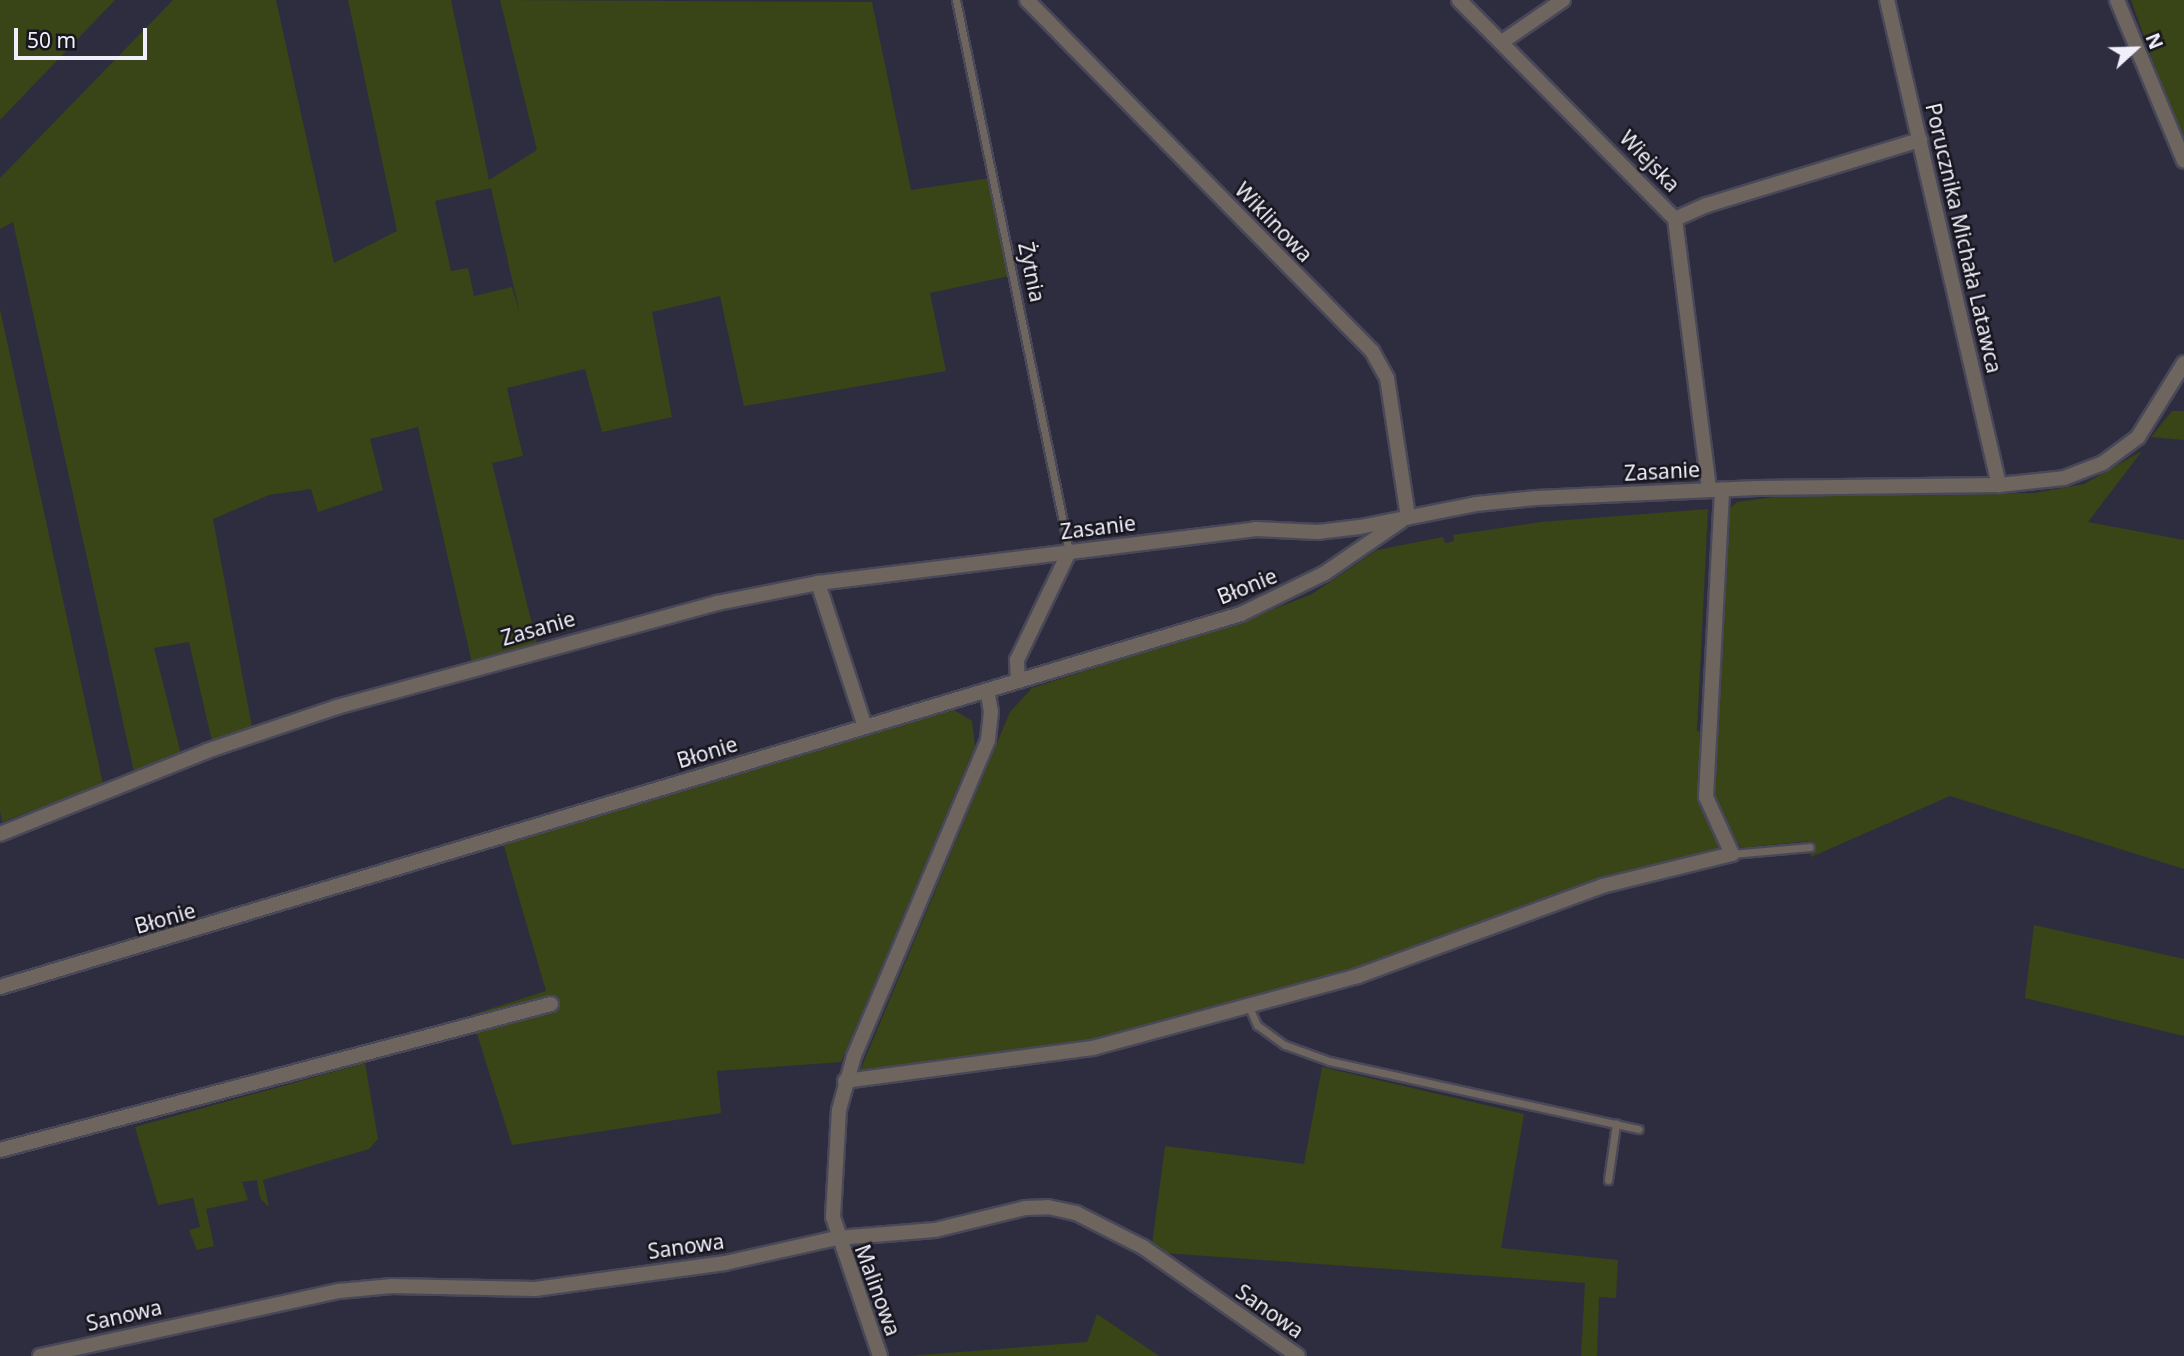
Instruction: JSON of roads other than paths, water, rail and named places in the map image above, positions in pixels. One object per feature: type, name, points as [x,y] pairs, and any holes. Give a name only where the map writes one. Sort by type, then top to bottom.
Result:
[{"type":"street","name":"Wiklinowa","points":[[1027,0],[1372,351],[1387,378],[1408,517]]},
{"type":"street","name":"Wiejska","points":[[1459,0],[1675,219],[1716,490],[1706,797],[1732,853]]},
{"type":"street","points":[[1502,42],[1563,0]]},
{"type":"street","name":"Porucznika Michała Latawca","points":[[1888,0],[1999,485]]},
{"type":"street","points":[[2117,0],[2184,161]]},
{"type":"street","points":[[1675,219],[1707,205],[1920,140]]},
{"type":"street","name":"Zasanie","points":[[0,834],[207,751],[337,707],[678,613],[818,583],[1255,529],[1318,532],[1536,498],[1716,490],[1999,485],[2064,478],[2112,457],[2151,420],[2184,363]]},
{"type":"street","name":"Błonie","points":[[0,987],[1241,614],[1283,596],[1408,517]]},
{"type":"street","points":[[1018,681],[1017,660],[1069,552]]},
{"type":"street","points":[[818,583],[865,727]]},
{"type":"street","name":"Malinowa","points":[[880,1356],[837,1238],[832,1217],[839,1110],[845,1081],[988,740],[992,712],[987,690]]},
{"type":"street","points":[[845,1081],[1093,1048],[1357,976],[1602,886],[1732,853]]},
{"type":"street","points":[[0,1150],[551,1004]]},
{"type":"street","name":"Sanowa","points":[[40,1356],[80,1352],[339,1291],[392,1286],[535,1289],[724,1263],[837,1238],[935,1230],[1025,1208],[1076,1213],[1143,1247],[1298,1356]]},
{"type":"lane","name":"Żytnia","points":[[956,0],[1069,552]]},
{"type":"lane","points":[[1732,853],[1810,847]]},
{"type":"lane","points":[[1248,1006],[1257,1025],[1285,1045],[1329,1061],[1639,1129]]},
{"type":"lane","points":[[1608,1180],[1616,1124]]}]
